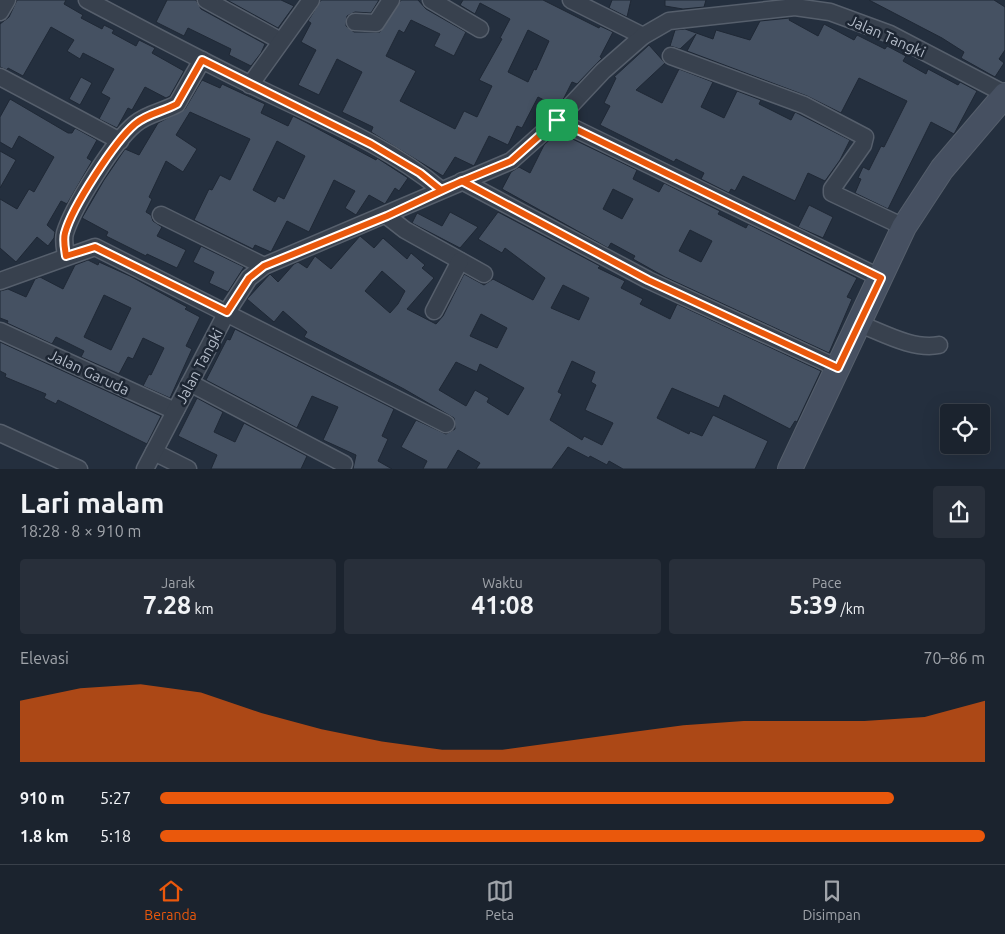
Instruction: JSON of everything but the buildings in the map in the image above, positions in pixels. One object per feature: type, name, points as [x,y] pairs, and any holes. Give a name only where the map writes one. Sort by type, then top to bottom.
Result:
[{"type":"main road","points":[[790,469],[860,324],[904,227],[942,169],[1005,94]]},
{"type":"street","points":[[0,12],[7,0]]},
{"type":"street","points":[[87,0],[250,85],[371,144],[420,173],[441,190]]},
{"type":"street","points":[[206,0],[281,41]]},
{"type":"street","points":[[250,85],[311,0]]},
{"type":"street","points":[[355,22],[376,23],[391,0]]},
{"type":"street","points":[[431,0],[480,29]]},
{"type":"street","points":[[571,0],[642,36]]},
{"type":"street","points":[[820,0],[830,12]]},
{"type":"street","name":"Jalan Tangki","points":[[145,469],[227,312],[249,278],[264,266],[387,216],[441,190],[511,161],[557,120],[603,71],[642,36],[669,21],[795,7],[830,12],[890,34],[1005,94]]},
{"type":"street","points":[[671,56],[804,105],[865,137],[863,145],[832,189],[832,193],[904,227]]},
{"type":"street","points":[[66,256],[64,236],[69,222],[84,195],[120,141],[151,113],[177,104],[202,60]]},
{"type":"street","points":[[0,76],[120,141]]},
{"type":"street","points":[[557,120],[881,278]]},
{"type":"street","points":[[462,181],[648,280],[838,368]]},
{"type":"street","points":[[161,215],[264,266]]},
{"type":"street","points":[[387,216],[396,224],[484,274]]},
{"type":"street","points":[[0,281],[95,247],[446,424]]},
{"type":"street","points":[[434,311],[460,261]]},
{"type":"street","points":[[860,324],[922,346],[939,345]]},
{"type":"street","name":"Jalan Garuda","points":[[0,331],[175,412],[177,408]]},
{"type":"street","points":[[190,383],[344,464]]},
{"type":"street","points":[[0,433],[80,469]]},
{"type":"street","points":[[154,452],[188,469]]},
{"type":"route","points":[[202,60],[371,144],[420,173],[441,190],[483,171],[511,161],[557,120],[881,278],[838,368],[648,280],[462,181],[387,216],[264,266],[249,278],[227,312],[104,250],[95,247],[88,248],[66,256],[64,236],[69,222],[84,195],[120,141],[134,125],[151,113],[177,104],[202,60]]}]
